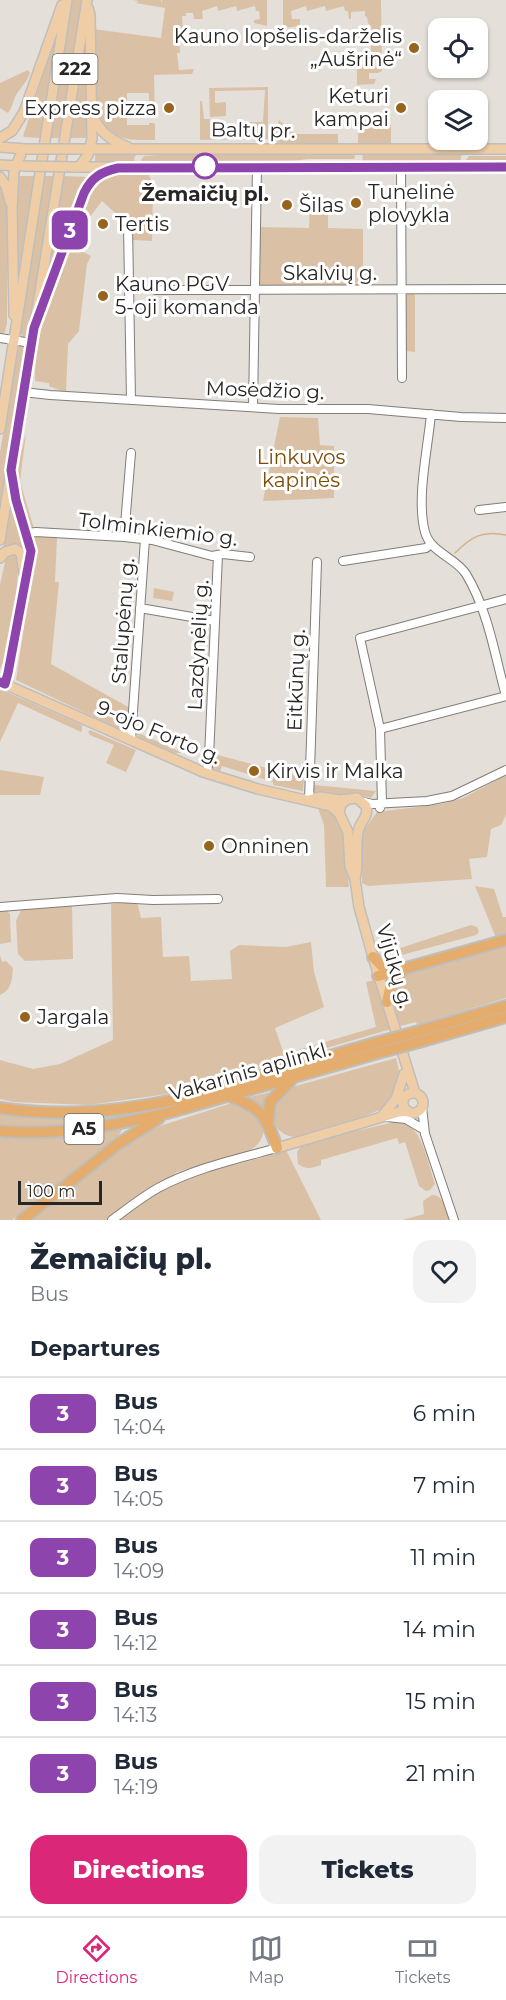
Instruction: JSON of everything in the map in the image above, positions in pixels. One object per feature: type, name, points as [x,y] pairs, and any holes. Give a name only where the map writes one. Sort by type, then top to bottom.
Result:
[{"type":"highway","points":[[378,976],[506,940]]},
{"type":"highway","points":[[373,957],[383,967],[400,970]]},
{"type":"highway","points":[[387,1002],[391,984],[400,970]]},
{"type":"highway","name":"Vakarinis aplinkl.","points":[[417,1037],[506,1006]]},
{"type":"highway","name":"Vakarinis aplinkl.","points":[[0,1108],[44,1113],[70,1113],[99,1112],[158,1103],[417,1037],[506,1017]]},
{"type":"highway","name":"Vakarinis aplinkl.","points":[[0,1131],[59,1132],[98,1128],[167,1113],[293,1078],[377,1048]]},
{"type":"highway","points":[[268,1122],[270,1102],[293,1078]]},
{"type":"highway","points":[[229,1096],[254,1106],[268,1122],[277,1148]]},
{"type":"highway","points":[[22,1220],[118,1144],[167,1113]]},
{"type":"main road","points":[[0,138],[12,131],[24,112],[66,0]]},
{"type":"main road","name":"222","points":[[0,429],[66,0]]},
{"type":"main road","points":[[78,167],[90,149],[90,15],[87,0]]},
{"type":"main road","name":"222","points":[[0,540],[87,0]]},
{"type":"main road","points":[[91,113],[108,137],[139,149],[138,159],[143,167]]},
{"type":"main road","name":"Baltų pr.","points":[[0,147],[24,149],[428,150]]},
{"type":"main road","points":[[14,340],[12,207],[24,149]]},
{"type":"main road","points":[[354,166],[360,154],[356,149]]},
{"type":"main road","name":"Baltų pr.","points":[[488,149],[506,149]]},
{"type":"main road","points":[[467,150],[463,160],[467,166]]},
{"type":"main road","name":"Baltų pr.","points":[[0,165],[118,168],[506,167]]},
{"type":"main road","points":[[34,328],[88,185],[99,174],[118,168]]},
{"type":"main road","points":[[0,177],[6,186],[12,207]]},
{"type":"main road","points":[[2,683],[8,673],[31,551],[16,500],[11,470]]},
{"type":"main road","points":[[0,558],[10,550],[15,549],[21,553],[25,578]]},
{"type":"main road","name":"9-ojo Forto g.","points":[[2,683],[207,773],[258,789],[331,806],[341,817]]},
{"type":"main road","name":"9-ojo Forto g.","points":[[309,800],[321,797],[348,799]]},
{"type":"main road","points":[[357,798],[364,802],[367,809],[364,820],[354,826],[341,817],[341,804],[348,799],[357,798]]},
{"type":"main road","name":"Vijūkų g.","points":[[341,817],[348,832],[350,867],[355,879],[359,907],[404,1063],[415,1093]]},
{"type":"main road","name":"Vijūkų g.","points":[[355,879],[358,866],[357,834],[364,820]]},
{"type":"main road","name":"Vijūkų g.","points":[[404,1063],[406,1088],[404,1099]]},
{"type":"main road","points":[[381,1117],[396,1099],[404,1074]]},
{"type":"main road","points":[[277,1148],[399,1112],[417,1112],[422,1107],[421,1097],[415,1093],[409,1094],[381,1117]]},
{"type":"main road","points":[[404,1099],[404,1106],[409,1112]]},
{"type":"street","points":[[253,407],[257,167]]},
{"type":"street","points":[[401,167],[402,378]]},
{"type":"street","points":[[128,226],[131,400]]},
{"type":"street","name":"Skalvių g.","points":[[155,290],[506,289]]},
{"type":"street","points":[[0,338],[31,343]]},
{"type":"street","name":"Mosėdžio g.","points":[[23,392],[253,407],[376,410],[506,418]]},
{"type":"street","points":[[381,729],[506,696],[480,606],[465,573],[431,544],[425,533],[422,512],[431,414]]},
{"type":"street","points":[[124,537],[131,453]]},
{"type":"street","points":[[479,510],[506,507]]},
{"type":"street","name":"Tolminkiemio g.","points":[[27,533],[145,539],[212,556],[250,557]]},
{"type":"street","name":"Stalupėnų g.","points":[[131,740],[145,539]]},
{"type":"street","points":[[343,561],[426,548],[431,544]]},
{"type":"street","name":"Lazdynėlių g.","points":[[207,773],[218,555]]},
{"type":"street","name":"Eitkūnų g.","points":[[309,800],[316,562]]},
{"type":"street","points":[[381,805],[381,729],[360,638],[506,599]]},
{"type":"street","points":[[140,608],[215,621]]},
{"type":"street","points":[[364,802],[381,805],[452,796],[506,770]]},
{"type":"street","points":[[364,820],[381,805]]},
{"type":"street","points":[[0,907],[117,898],[218,899]]},
{"type":"street","points":[[422,1107],[423,1131],[454,1220]]},
{"type":"street","points":[[409,1112],[423,1131]]},
{"type":"street","points":[[381,1117],[406,1119],[423,1131]]},
{"type":"street","points":[[112,1220],[170,1182],[215,1165],[277,1148]]},
{"type":"green space","points":[[72,0],[82,0],[60,138],[50,138]]},
{"type":"green space","points":[[133,0],[161,0],[161,4],[162,0],[267,0],[267,26],[254,23],[254,20],[260,19],[259,11],[256,11],[255,6],[237,11],[236,6],[218,11],[217,6],[202,11],[203,19],[194,19],[193,13],[186,13],[186,16],[182,16],[183,34],[179,35],[180,53],[177,53],[179,70],[194,69],[192,74],[154,75],[155,115],[149,116],[149,93],[127,93],[127,125],[155,124],[155,140],[130,139],[119,136],[108,129],[105,131],[96,115],[93,29],[161,38],[165,8],[136,3],[138,1]]},
{"type":"green space","points":[[283,0],[381,0],[382,71],[369,73],[369,79],[376,79],[374,84],[357,85],[357,69],[362,64],[369,64],[371,61],[371,26],[365,16],[365,11],[351,12],[351,19],[349,19],[348,11],[345,11],[344,6],[326,11],[325,6],[307,11],[306,6],[291,11],[292,19],[300,19],[300,26],[283,28]]},
{"type":"green space","points":[[58,30],[41,138],[24,137],[23,136]]},
{"type":"green space","points":[[85,34],[88,138],[69,138]]},
{"type":"green space","points":[[28,70],[29,76],[16,95],[8,113],[0,108],[0,83]]},
{"type":"green space","points":[[268,87],[268,139],[200,140],[200,101],[202,101],[204,119],[210,119],[210,130],[246,127],[246,122],[263,122],[265,90],[215,91],[215,103],[226,102],[226,116],[210,117],[209,88]]},
{"type":"green space","points":[[279,120],[295,134],[338,134],[338,146],[280,145],[277,143],[276,129]]},
{"type":"green space","points":[[358,125],[391,125],[391,145],[358,146]]},
{"type":"green space","points":[[203,152],[354,153],[355,158],[307,159],[282,163],[145,163],[141,160],[144,156]]},
{"type":"green space","points":[[95,153],[137,154],[134,158],[135,164],[95,163]]},
{"type":"green space","points":[[462,153],[460,163],[361,163],[362,154]]},
{"type":"green space","points":[[469,156],[506,156],[506,163],[469,163],[466,160]]},
{"type":"green space","points":[[113,173],[148,173],[153,185],[152,241],[133,240],[132,221],[122,219],[102,201],[86,222],[78,221],[93,185]]},
{"type":"green space","points":[[16,176],[35,176],[17,284],[17,272]]},
{"type":"green space","points":[[44,176],[54,176],[29,332],[24,338],[20,333]]},
{"type":"green space","points":[[63,176],[90,177],[47,284],[46,283]]},
{"type":"green space","points":[[0,180],[7,202],[7,323],[5,332],[2,334],[0,334]]},
{"type":"green space","points":[[310,201],[328,201],[328,228],[363,229],[363,288],[258,286],[259,227],[309,228]]},
{"type":"green space","points":[[67,244],[91,256],[87,264],[79,331],[68,344],[66,393],[49,386],[49,383],[35,381],[41,328]]},
{"type":"green space","points":[[410,292],[415,295],[415,352],[405,351],[403,297]]},
{"type":"green space","points":[[19,345],[23,345],[24,350],[0,516],[0,452]]},
{"type":"green space","name":"Linkuvos kapinės","points":[[280,417],[318,418],[320,445],[334,446],[334,498],[263,501]]},
{"type":"green space","points":[[26,434],[20,481],[34,529],[29,528],[18,481],[19,461]]},
{"type":"green space","points":[[12,492],[26,539],[28,558],[18,545],[11,544],[3,549]]},
{"type":"green space","points":[[35,536],[57,538],[55,582],[59,582],[51,664],[130,708],[127,729],[119,729],[16,680],[35,553],[33,538]]},
{"type":"green space","points":[[12,553],[17,554],[18,576],[11,632],[4,662],[0,669],[0,585],[6,557]]},
{"type":"green space","points":[[154,588],[174,592],[172,601],[153,598]]},
{"type":"green space","points":[[0,689],[82,725],[81,732],[18,703],[0,742]]},
{"type":"green space","points":[[90,730],[136,750],[126,772],[106,763],[114,745],[90,735],[88,732]]},
{"type":"green space","points":[[136,732],[181,753],[172,753],[138,737]]},
{"type":"green space","points":[[214,754],[304,778],[303,791],[273,785],[273,782],[222,766],[220,772],[212,768]]},
{"type":"green space","points":[[0,770],[44,777],[40,795],[0,795]]},
{"type":"green space","points":[[506,775],[506,815],[501,825],[491,829],[487,857],[469,859],[472,879],[368,886],[362,883],[362,833],[377,812],[441,804],[463,798]]},
{"type":"green space","points":[[314,785],[376,791],[371,798],[352,793],[341,796],[314,793]]},
{"type":"green space","points":[[318,808],[332,812],[343,832],[349,887],[326,887],[324,825]]},
{"type":"green space","points":[[475,886],[494,889],[503,917],[506,917],[506,936],[496,938]]},
{"type":"green space","points":[[137,902],[141,918],[161,917],[163,957],[189,956],[191,981],[232,979],[230,951],[239,945],[286,947],[311,942],[314,972],[324,1007],[275,1028],[284,1054],[376,1027],[366,982],[375,980],[391,1029],[174,1093],[89,1105],[13,1102],[0,1099],[0,1060],[33,1069],[60,1064],[113,1040],[111,904]]},
{"type":"green space","points":[[72,905],[73,959],[25,961],[18,954],[16,921],[22,908]]},
{"type":"green space","points":[[7,911],[10,914],[11,942],[0,944],[0,912]]},
{"type":"green space","points":[[471,925],[477,927],[479,932],[476,935],[398,956],[393,955],[391,951]]},
{"type":"green space","points":[[506,945],[506,998],[417,1025],[416,1022],[400,1026],[392,999],[395,987],[407,973]]},
{"type":"green space","points":[[0,955],[2,962],[6,961],[13,968],[9,987],[0,995]]},
{"type":"green space","points":[[396,1058],[400,1074],[390,1102],[382,1109],[294,1137],[282,1133],[275,1124],[273,1106],[285,1089]]},
{"type":"green space","points":[[271,1092],[265,1116],[246,1098]]},
{"type":"green space","points":[[235,1102],[250,1108],[264,1128],[259,1142],[247,1152],[177,1172],[107,1220],[28,1220],[119,1147],[160,1126]]},
{"type":"green space","points":[[0,1111],[127,1113],[125,1117],[94,1123],[0,1127]]},
{"type":"green space","points":[[399,1121],[407,1124],[419,1138],[435,1184],[430,1190],[426,1191],[419,1186],[405,1142],[399,1144],[397,1138],[321,1160],[321,1165],[315,1167],[306,1168],[298,1164],[297,1152],[303,1143]]},
{"type":"green space","points":[[123,1128],[117,1138],[12,1220],[0,1220],[0,1136],[62,1136]]},
{"type":"green space","points":[[286,1150],[321,1220],[117,1220],[175,1183]]},
{"type":"green space","points":[[432,1195],[442,1200],[450,1220],[402,1220],[424,1214],[423,1201]]},
{"type":"waterway","points":[[455,553],[478,536],[490,533],[506,535]]},
{"type":"bus line","name":"3","points":[[0,682],[5,684],[8,673],[30,562],[30,542],[16,500],[11,470],[34,328],[84,193],[92,180],[102,172],[118,168],[186,166],[506,167]]},
{"type":"place","name":"Kauno lopšelis-darželis „Aušrinė“","points":[[414,48]]},
{"type":"place","name":"Express pizza","points":[[169,108]]},
{"type":"place","name":"Keturi kampai","points":[[401,108]]},
{"type":"place","name":"Žemaičių pl.","points":[[205,166]]},
{"type":"place","name":"Tunelinė plovykla","points":[[356,203]]},
{"type":"place","name":"Šilas","points":[[287,205]]},
{"type":"place","name":"Tertis","points":[[103,224]]},
{"type":"place","name":"Kauno PGV 5-oji komanda","points":[[103,296]]},
{"type":"place","name":"Kirvis ir Malka","points":[[254,771]]},
{"type":"place","name":"Onninen","points":[[209,846]]},
{"type":"place","name":"Jargala","points":[[25,1017]]}]
